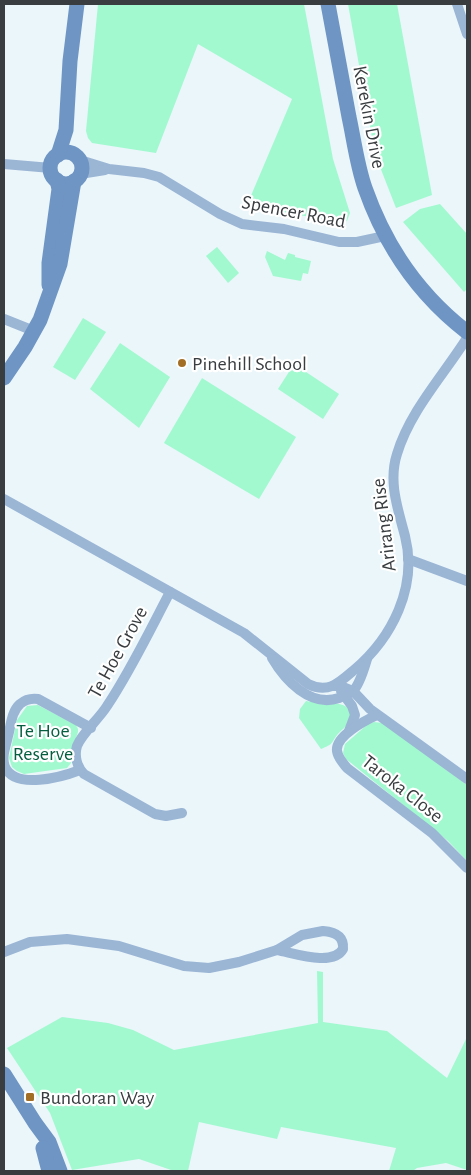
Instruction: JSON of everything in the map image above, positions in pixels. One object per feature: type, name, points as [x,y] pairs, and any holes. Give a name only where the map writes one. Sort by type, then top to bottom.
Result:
[{"type":"main road","points":[[4,378],[34,331],[60,264],[73,165],[66,130],[70,61],[77,4]]},
{"type":"main road","name":"Kerekin Drive","points":[[328,4],[356,154],[364,185],[385,236]]},
{"type":"main road","points":[[49,296],[48,263],[59,190],[51,163],[73,165]]},
{"type":"main road","points":[[54,174],[66,184],[73,165]]},
{"type":"main road","points":[[385,236],[405,268],[428,297],[467,332]]},
{"type":"main road","points":[[4,1074],[10,1093],[49,1142],[60,1171]]},
{"type":"main road","points":[[35,1123],[49,1171]]},
{"type":"street","points":[[457,4],[467,34]]},
{"type":"street","points":[[4,164],[54,174]]},
{"type":"street","name":"Spencer Road","points":[[73,165],[144,173],[158,177],[220,214],[242,224],[284,229],[339,242],[358,242],[385,236]]},
{"type":"street","points":[[4,318],[34,331]]},
{"type":"street","name":"Arirang Rise","points":[[343,687],[385,637],[397,615],[406,585],[408,559],[405,537],[397,510],[394,486],[396,455],[404,434],[414,417],[467,338]]},
{"type":"street","points":[[4,499],[244,633],[308,684],[321,689],[343,687],[377,715],[467,779]]},
{"type":"street","points":[[408,559],[467,581]]},
{"type":"street","name":"Te Hoe Grove","points":[[91,728],[38,699],[32,698],[25,701],[17,707],[13,716],[4,761],[8,771],[14,777],[27,780],[66,776],[80,770],[76,757],[76,749],[79,742],[91,728],[108,705],[170,592]]},
{"type":"street","points":[[269,654],[278,669],[305,694],[317,699],[332,700],[343,687]]},
{"type":"street","name":"Arirang Rise","points":[[343,687],[368,658]]},
{"type":"street","name":"Taroka Close","points":[[343,687],[355,715],[349,732]]},
{"type":"street","name":"Taroka Close","points":[[377,715],[349,732],[338,744],[337,753],[352,772],[432,833],[467,868]]},
{"type":"street","points":[[80,770],[89,778],[155,814],[166,816],[182,813]]},
{"type":"street","points":[[4,952],[30,942],[67,939],[119,946],[184,966],[209,968],[239,962],[277,950],[302,935],[323,931],[338,934],[344,945],[342,953],[332,958],[319,958],[277,950]]},
{"type":"green space","points":[[98,4],[304,4],[333,159],[350,213],[347,221],[341,223],[247,205],[292,99],[198,44],[156,153],[92,143],[86,131]]},
{"type":"green space","points":[[348,4],[397,4],[432,195],[396,208],[375,154]]},
{"type":"green space","points":[[440,204],[467,234],[467,289],[464,292],[403,222],[420,209]]},
{"type":"green space","points":[[217,247],[239,273],[228,283],[206,256]]},
{"type":"green space","points":[[267,251],[285,260],[288,253],[311,261],[308,274],[303,273],[301,281],[273,276],[265,257]]},
{"type":"green space","points":[[83,318],[106,332],[75,380],[53,367]]},
{"type":"green space","points":[[120,343],[170,377],[139,428],[90,389]]},
{"type":"green space","points":[[294,364],[339,394],[323,419],[278,389]]},
{"type":"green space","points":[[202,378],[296,437],[259,499],[164,443]]},
{"type":"green space","points":[[306,701],[341,704],[350,710],[350,719],[347,725],[331,744],[321,749],[299,718],[300,709]]},
{"type":"green space","name":"Te Hoe Reserve","points":[[38,705],[76,725],[78,732],[71,753],[71,763],[67,768],[24,774],[12,767],[9,758],[17,720],[27,706]]},
{"type":"green space","points":[[374,722],[383,723],[467,785],[467,861],[448,841],[346,759],[343,753],[345,744],[368,724]]},
{"type":"green space","points":[[317,971],[323,972],[323,1022],[387,1031],[447,1078],[467,1037],[467,1170],[446,1163],[417,1168],[413,1171],[389,1171],[396,1148],[281,1127],[277,1139],[199,1122],[188,1171],[174,1171],[139,1159],[72,1170],[50,1113],[7,1048],[62,1017],[108,1023],[133,1030],[174,1050],[318,1023]]},
{"type":"place","name":"Pinehill School","points":[[182,363]]},
{"type":"place","name":"Bundoran Way","points":[[30,1097]]}]
